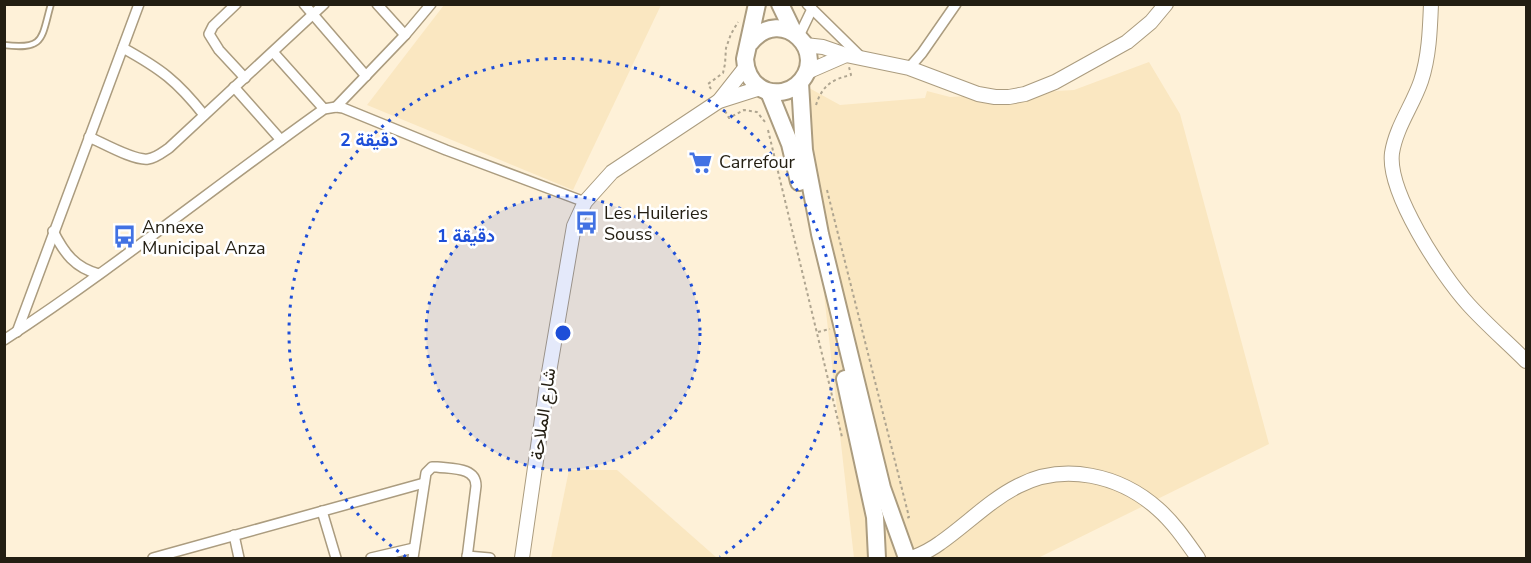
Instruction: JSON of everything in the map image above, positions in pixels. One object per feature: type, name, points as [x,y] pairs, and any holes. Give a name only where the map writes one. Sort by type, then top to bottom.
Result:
[{"type":"highway","points":[[757,4],[750,43],[746,51],[746,68],[749,76],[765,90],[790,144],[826,330],[874,510],[878,558]]},
{"type":"highway","points":[[780,4],[809,58],[803,78],[804,150],[820,234],[882,488],[894,525],[910,557]]},
{"type":"highway","points":[[750,43],[766,30],[781,28],[799,38]]},
{"type":"highway","points":[[765,90],[786,91],[803,78]]},
{"type":"highway","points":[[883,558],[898,554],[910,557]]},
{"type":"street","points":[[17,332],[139,4]]},
{"type":"street","points":[[236,4],[213,26],[209,34],[219,50],[245,78]]},
{"type":"street","points":[[304,4],[366,76]]},
{"type":"street","points":[[89,137],[140,159],[150,159],[169,148],[324,4]]},
{"type":"street","points":[[377,4],[405,35]]},
{"type":"street","points":[[4,340],[99,274],[280,140],[324,109],[336,106],[405,35],[431,4]]},
{"type":"street","points":[[909,68],[956,4]]},
{"type":"street","points":[[862,58],[809,7],[799,38],[833,49],[846,56],[909,68],[995,97],[1025,94],[1055,82],[1127,42],[1151,22],[1166,4]]},
{"type":"street","points":[[1431,4],[1430,29],[1424,66],[1416,94],[1395,138],[1392,158],[1393,177],[1410,217],[1458,292],[1527,361]]},
{"type":"street","points":[[123,48],[166,73],[182,88],[204,115]]},
{"type":"street","points":[[273,52],[324,109]]},
{"type":"street","points":[[803,78],[846,56]]},
{"type":"street","points":[[718,100],[746,68]]},
{"type":"street","points":[[234,87],[280,140]]},
{"type":"street","points":[[718,100],[765,90]]},
{"type":"street","name":"شارع الملاحة","points":[[522,558],[547,384],[574,226],[585,202],[612,172],[718,100]]},
{"type":"street","points":[[336,106],[585,202]]},
{"type":"street","points":[[53,231],[59,244],[72,260],[87,271],[99,274]]},
{"type":"street","points":[[413,558],[426,473],[432,467],[470,472],[475,477],[476,486],[467,557],[490,558]]},
{"type":"street","points":[[910,557],[939,544],[1016,486],[1048,476],[1081,473],[1112,481],[1142,497],[1167,518],[1198,558]]},
{"type":"street","points":[[153,558],[424,483]]},
{"type":"street","points":[[322,511],[336,558]]},
{"type":"street","points":[[234,535],[239,558]]},
{"type":"street","points":[[931,558],[939,544]]},
{"type":"street","points":[[371,558],[414,548]]},
{"type":"lane","points":[[4,45],[22,47],[38,42],[42,36],[51,4]]},
{"type":"path","points":[[742,17],[730,34],[723,73],[708,84],[729,118],[744,110],[757,112],[762,116],[768,128],[826,330],[844,446]]},
{"type":"path","points":[[815,107],[824,90],[835,79],[851,75],[846,56]]},
{"type":"path","points":[[827,189],[909,517],[894,525]]},
{"type":"shaded area","points":[[444,5],[661,5],[573,190],[367,105]]},
{"type":"shaded area","points":[[1149,62],[1180,114],[1269,444],[1038,558],[854,558],[800,83],[840,105],[925,98],[927,91],[950,97],[1074,90]]},
{"type":"shaded area","points":[[569,470],[617,470],[717,558],[551,558]]},
{"type":"place","name":"Carrefour","points":[[701,162]]},
{"type":"place","name":"Les Huileries Souss","points":[[586,223]]},
{"type":"place","name":"Annexe Municipal Anza","points":[[124,237]]}]
